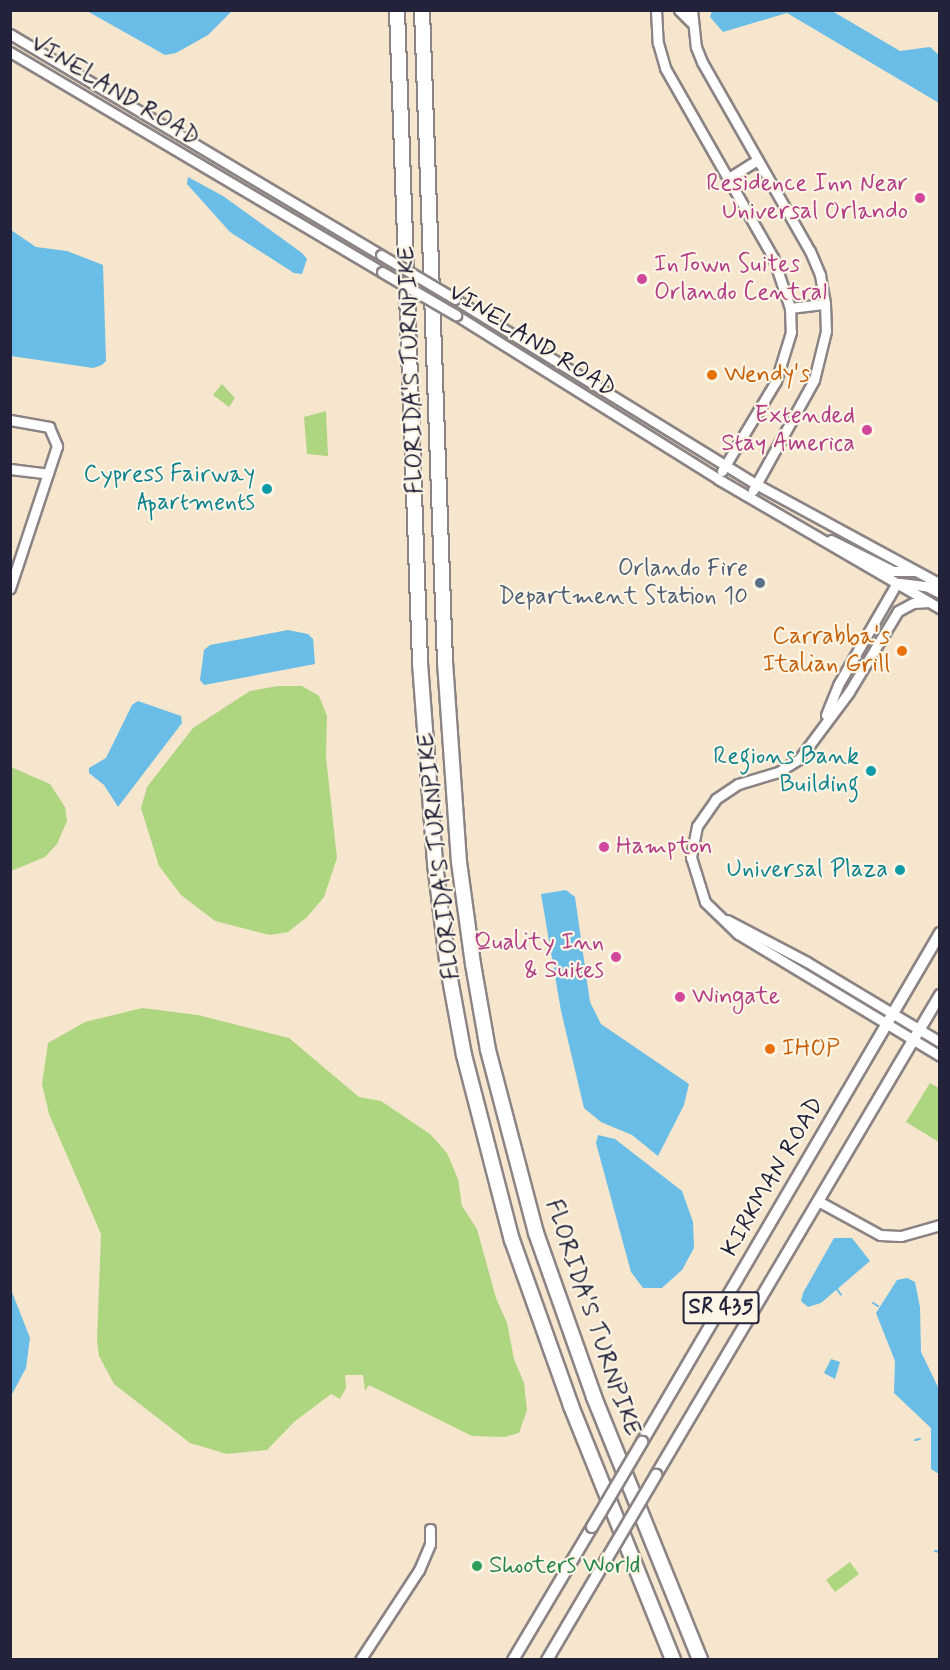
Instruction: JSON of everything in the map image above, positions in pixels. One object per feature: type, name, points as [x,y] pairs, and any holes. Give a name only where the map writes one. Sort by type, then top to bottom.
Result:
[{"type":"highway","name":"FLORIDA'S TURNPIKE","points":[[397,10],[420,663],[434,853],[448,968],[464,1055],[512,1240],[567,1396],[673,1659]]},
{"type":"highway","name":"FLORIDA'S TURNPIKE","points":[[422,10],[445,662],[458,850],[472,964],[488,1050],[536,1233],[594,1397],[700,1659]]},
{"type":"main road","name":"KIRKMAN ROAD","points":[[513,1659],[939,933]]},
{"type":"main road","name":"KIRKMAN ROAD","points":[[547,1659],[939,995]]},
{"type":"street","points":[[656,10],[658,43],[665,68],[773,257],[790,308],[791,332],[776,381],[718,479]]},
{"type":"street","points":[[679,10],[692,22]]},
{"type":"street","points":[[693,10],[692,22],[703,63],[810,251],[820,275],[825,304],[826,331],[814,380],[749,497]]},
{"type":"street","name":"VINELAND ROAD","points":[[10,34],[381,255],[756,484],[939,585]]},
{"type":"street","name":"VINELAND ROAD","points":[[10,52],[456,315],[718,479],[939,608]]},
{"type":"street","points":[[87,97],[95,84]]},
{"type":"street","points":[[139,127],[146,115]]},
{"type":"street","points":[[727,179],[758,160]]},
{"type":"street","points":[[790,308],[825,304]]},
{"type":"street","points":[[10,420],[43,424],[54,432],[57,446],[12,582]]},
{"type":"street","points":[[10,469],[48,474]]},
{"type":"street","points":[[807,531],[851,547],[893,571],[917,572]]},
{"type":"street","points":[[823,722],[838,685],[897,583],[926,586],[939,593]]},
{"type":"street","points":[[929,602],[913,603],[898,611],[849,692],[823,722],[796,762],[778,772],[730,788],[716,799],[700,819],[692,842],[692,870],[701,895],[717,915],[784,964],[939,1056]]},
{"type":"street","points":[[838,685],[849,692]]},
{"type":"street","points":[[717,915],[791,954],[939,1042]]},
{"type":"street","points":[[784,964],[791,954]]},
{"type":"street","points":[[818,1200],[880,1235],[901,1236],[939,1225]]},
{"type":"street","points":[[360,1659],[419,1570],[430,1544],[430,1529]]},
{"type":"green space","points":[[222,384],[235,398],[229,407],[213,395]]},
{"type":"green space","points":[[326,411],[328,456],[307,454],[304,417]]},
{"type":"green space","points":[[278,686],[302,686],[319,696],[327,716],[326,757],[337,858],[324,897],[307,917],[288,932],[270,935],[215,921],[181,895],[159,866],[141,808],[147,787],[193,728],[250,691]]},
{"type":"green space","points":[[11,767],[50,784],[65,807],[67,821],[57,844],[45,857],[11,871]]},
{"type":"green space","points":[[142,1008],[198,1015],[289,1038],[359,1097],[381,1101],[430,1134],[447,1153],[458,1179],[462,1206],[477,1229],[496,1298],[507,1323],[514,1359],[524,1383],[527,1410],[519,1433],[504,1437],[472,1436],[369,1385],[365,1391],[363,1375],[345,1375],[346,1388],[340,1399],[331,1394],[294,1422],[267,1450],[227,1454],[190,1443],[114,1384],[99,1356],[97,1341],[101,1234],[49,1114],[42,1084],[48,1043],[85,1022]]},
{"type":"green space","points":[[930,1083],[939,1088],[939,1142],[906,1122]]},
{"type":"green space","points":[[850,1562],[859,1574],[835,1592],[826,1580]]},
{"type":"water","points":[[712,10],[832,11],[900,51],[930,47],[939,55],[939,103],[787,13],[723,32],[710,17]]},
{"type":"water","points":[[87,11],[232,11],[208,35],[176,53],[165,55]]},
{"type":"water","points":[[188,177],[223,196],[302,253],[307,259],[302,274],[294,273],[230,232],[187,184]]},
{"type":"water","points":[[11,230],[36,247],[67,251],[103,265],[106,361],[102,365],[93,368],[11,356]]},
{"type":"water","points":[[288,630],[308,634],[313,639],[315,664],[204,685],[200,680],[204,650],[210,645]]},
{"type":"water","points":[[138,701],[181,716],[182,723],[118,807],[104,785],[89,773],[89,768],[106,758],[132,705]]},
{"type":"water","points":[[566,890],[575,897],[590,1002],[601,1024],[689,1084],[684,1105],[658,1156],[632,1135],[601,1122],[584,1108],[561,1011],[541,894]]},
{"type":"water","points":[[598,1135],[615,1139],[682,1191],[693,1222],[694,1248],[682,1270],[662,1288],[643,1288],[631,1272],[596,1143]]},
{"type":"water","points":[[834,1238],[852,1238],[870,1261],[821,1303],[808,1307],[801,1301],[803,1293]]},
{"type":"water","points":[[907,1278],[915,1282],[920,1307],[921,1352],[939,1389],[939,1474],[931,1469],[931,1428],[894,1393],[895,1361],[876,1313],[897,1280]]},
{"type":"water","points":[[10,1287],[30,1338],[26,1368],[11,1396]]},
{"type":"water","points":[[831,1359],[840,1362],[835,1379],[824,1373]]},
{"type":"waterway","points":[[837,1289],[841,1295]]},
{"type":"waterway","points":[[873,1303],[878,1306]]},
{"type":"waterway","points":[[915,1440],[920,1439]]},
{"type":"waterway","points":[[935,1551],[940,1552]]},
{"type":"place","name":"Residence Inn Near Universal Orlando","points":[[920,198]]},
{"type":"place","name":"InTown Suites Orlando Central","points":[[642,279]]},
{"type":"place","name":"Wendy's","points":[[712,375]]},
{"type":"place","name":"Extended Stay America","points":[[867,430]]},
{"type":"place","name":"Cypress Fairway Apartments","points":[[267,489]]},
{"type":"place","name":"Orlando Fire Department Station 10","points":[[760,583]]},
{"type":"place","name":"Carrabba's Italian Grill","points":[[902,651]]},
{"type":"place","name":"Regions Bank Building","points":[[871,771]]},
{"type":"place","name":"Hampton","points":[[604,847]]},
{"type":"place","name":"Universal Plaza","points":[[900,870]]},
{"type":"place","name":"Quality Inn & Suites","points":[[616,957]]},
{"type":"place","name":"Wingate","points":[[680,997]]},
{"type":"place","name":"IHOP","points":[[770,1049]]},
{"type":"place","name":"Shooters World","points":[[477,1566]]}]
